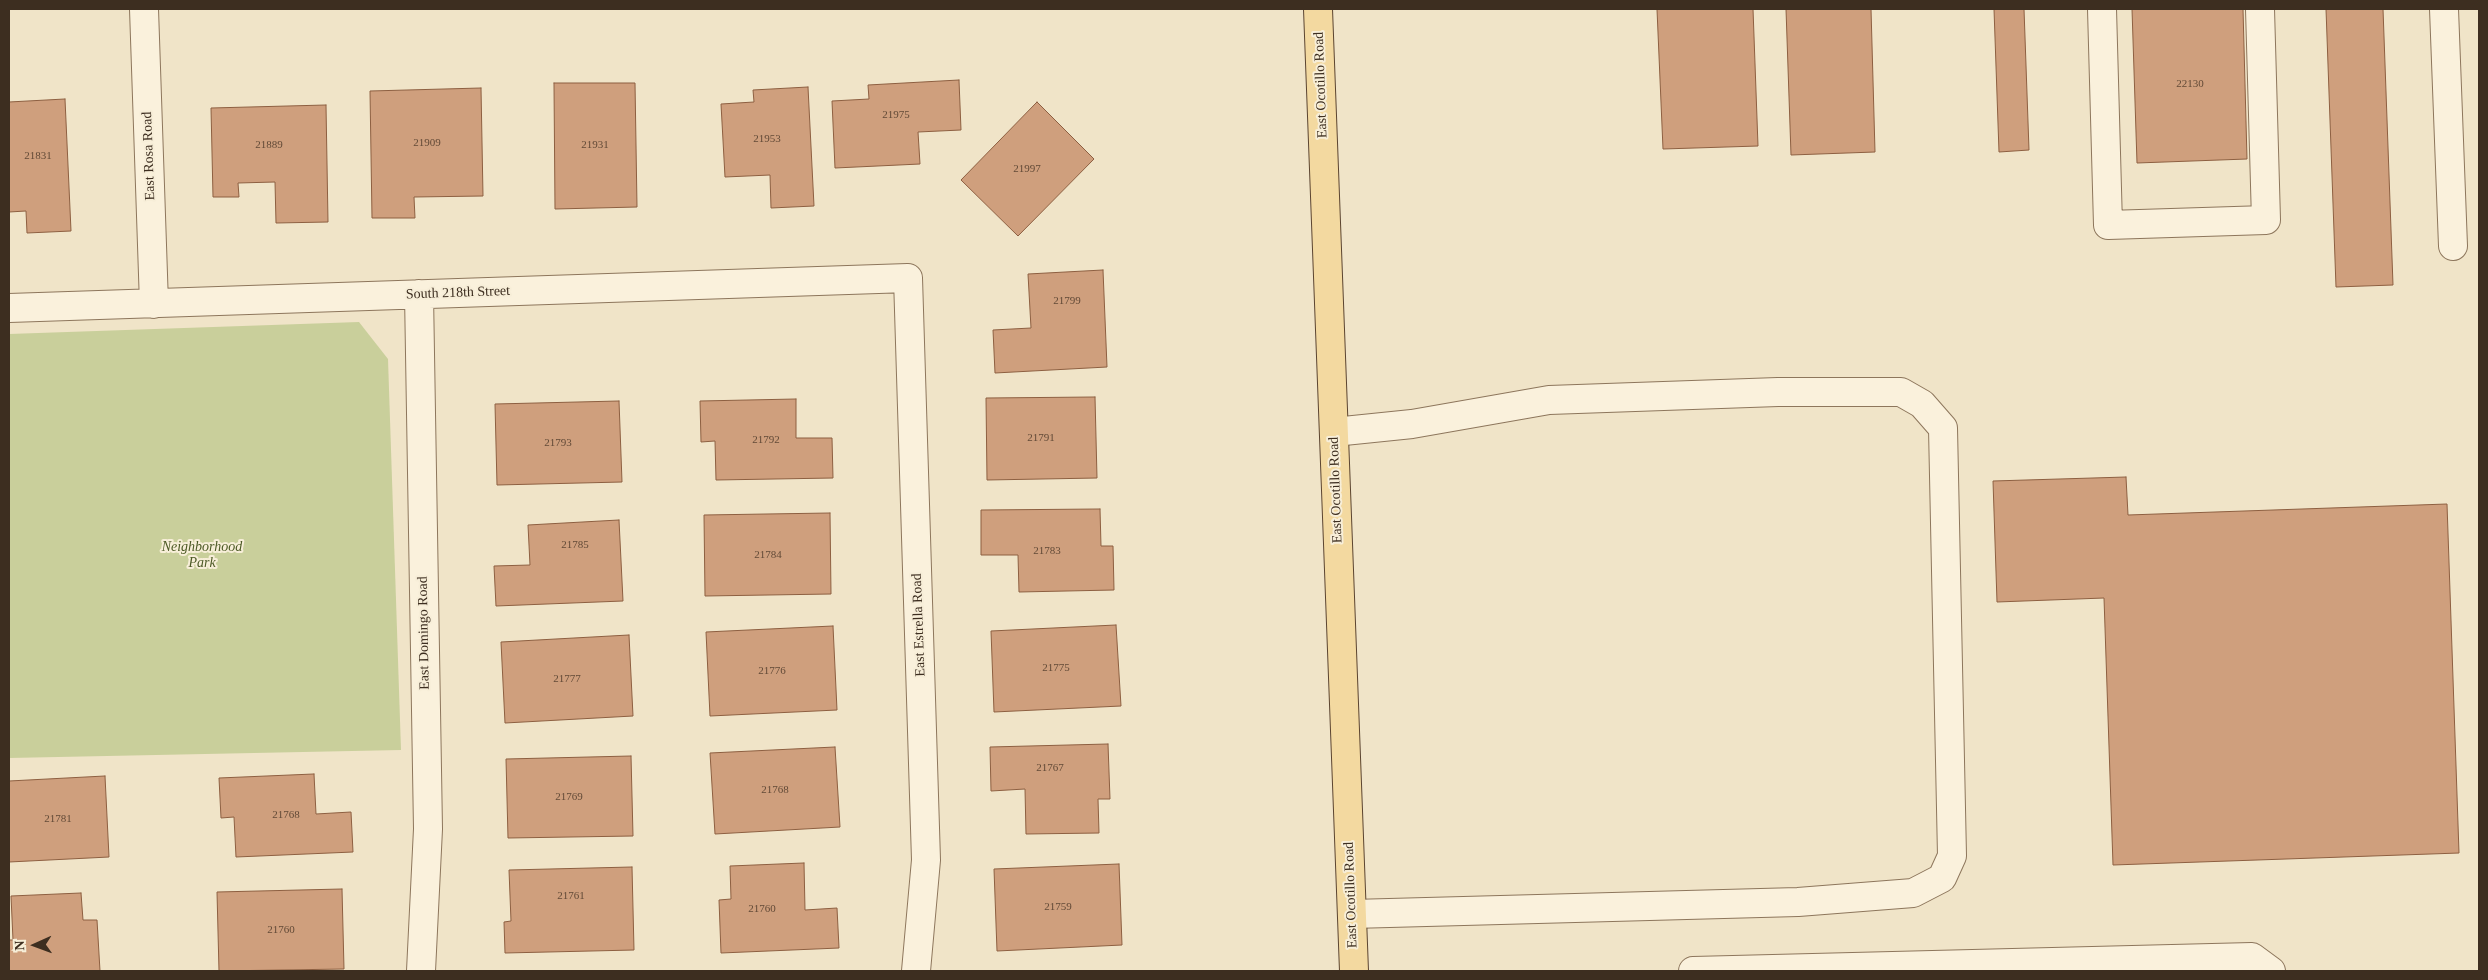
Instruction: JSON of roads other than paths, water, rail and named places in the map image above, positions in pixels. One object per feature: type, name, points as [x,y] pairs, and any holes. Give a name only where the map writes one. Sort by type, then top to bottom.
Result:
[{"type":"main road","name":"East Ocotillo Road","points":[[1318,9],[1354,971]]},
{"type":"street","name":"East Rosa Road","points":[[144,9],[154,304]]},
{"type":"street","points":[[2102,9],[2108,225],[2266,220],[2260,9]]},
{"type":"street","points":[[2444,9],[2453,246]]},
{"type":"street","name":"South 218th Street","points":[[9,308],[908,278]]},
{"type":"street","name":"East Estrella Road","points":[[908,278],[926,860],[916,971]]},
{"type":"street","name":"East Domingo Road","points":[[419,294],[428,829],[421,971]]},
{"type":"street","points":[[1334,432],[1412,424],[1549,400],[1797,392],[1901,392],[1922,404],[1942,428],[1952,856],[1942,878],[1913,892],[1798,902],[1352,914]]},
{"type":"street","points":[[1693,971],[2252,956],[2271,971]]},
{"type":"park label","name":"Neighborhood Park","points":[[202,556]]}]
